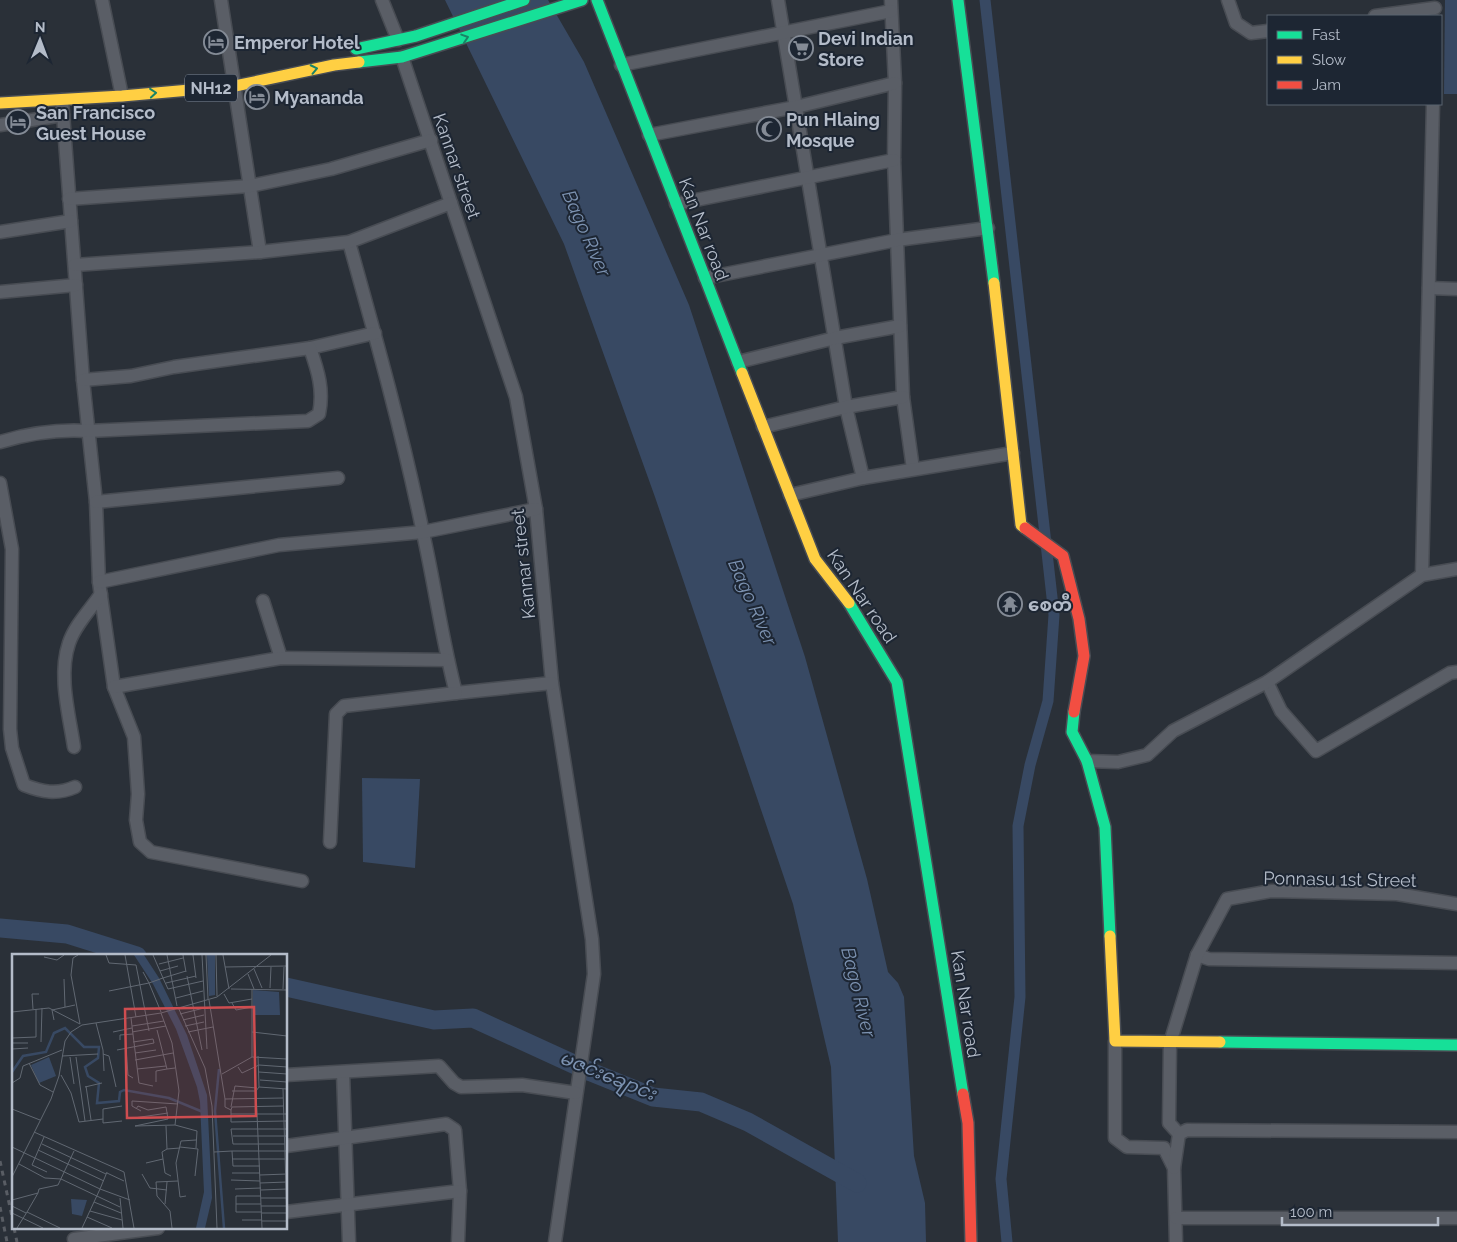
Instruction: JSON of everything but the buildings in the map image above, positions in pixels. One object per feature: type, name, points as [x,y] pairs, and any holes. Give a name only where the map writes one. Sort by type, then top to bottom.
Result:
[{"type":"main road","points":[[305,59],[416,36],[524,0]]},
{"type":"main road","name":"NH12","points":[[0,93],[235,86],[334,65],[402,57],[582,0]]},
{"type":"main road","name":"Kan Nar road","points":[[598,0],[621,65],[815,560],[857,613],[897,682],[968,1123],[971,1242]]},
{"type":"main road","points":[[958,0],[988,228],[1021,525],[1032,535],[1063,556],[1079,619],[1084,656],[1077,690],[1072,732],[1087,761],[1105,828],[1115,1041],[1457,1045]]},
{"type":"main road","name":"NH12","points":[[0,103],[62,100],[123,88]]},
{"type":"street","points":[[102,0],[123,88]]},
{"type":"street","points":[[221,0],[260,252]]},
{"type":"street","points":[[382,0],[398,40]]},
{"type":"street","points":[[778,0],[846,407],[863,478]]},
{"type":"street","points":[[1228,0],[1236,23],[1251,33],[1267,31]]},
{"type":"street","points":[[621,65],[784,33],[891,5],[895,83],[896,240],[903,397],[913,469]]},
{"type":"street","points":[[1382,15],[1435,8]]},
{"type":"street","name":"Kannar street","points":[[402,57],[516,397],[536,509],[552,683],[592,939],[594,974],[555,1242]]},
{"type":"street","points":[[649,136],[796,107],[895,83]]},
{"type":"street","points":[[62,100],[83,380],[96,502],[100,588],[114,687],[134,737],[138,794],[136,820],[140,842],[151,852],[302,881]]},
{"type":"street","points":[[1422,575],[1433,105]]},
{"type":"street","points":[[0,125],[62,115]]},
{"type":"street","points":[[69,199],[250,186],[331,169],[431,140]]},
{"type":"street","points":[[676,204],[894,160]]},
{"type":"street","points":[[75,265],[260,252],[349,242],[452,203]]},
{"type":"street","points":[[0,232],[71,221]]},
{"type":"street","points":[[705,278],[896,240],[988,228]]},
{"type":"street","points":[[349,242],[375,333],[423,532],[456,693]]},
{"type":"street","points":[[0,292],[76,285]]},
{"type":"street","points":[[1429,288],[1457,289]]},
{"type":"street","points":[[738,362],[835,338],[900,326]]},
{"type":"street","points":[[83,380],[131,376],[174,367],[310,348],[375,333]]},
{"type":"street","points":[[0,442],[31,433],[67,430],[88,431],[308,421],[319,414],[323,396],[318,371],[310,348]]},
{"type":"street","points":[[763,427],[846,407],[903,397]]},
{"type":"street","points":[[790,494],[863,478],[1013,453]]},
{"type":"street","points":[[96,502],[338,478]]},
{"type":"street","points":[[0,483],[12,548],[12,614],[9,670],[12,748],[24,785],[43,792],[65,792],[75,787]]},
{"type":"street","points":[[74,747],[66,699],[65,672],[68,644],[100,588],[279,544],[423,532],[536,509]]},
{"type":"street","points":[[1087,761],[1118,762],[1147,755],[1172,731],[1267,682],[1422,575],[1457,569]]},
{"type":"street","points":[[264,601],[281,658]]},
{"type":"street","points":[[114,687],[281,658],[448,660]]},
{"type":"street","points":[[1267,682],[1281,711],[1316,751],[1450,673],[1457,672]]},
{"type":"street","points":[[330,842],[336,714],[344,706],[552,683]]},
{"type":"street","name":"Ponnasu 1st Street","points":[[1179,1134],[1169,1123],[1170,1043],[1197,955],[1227,899],[1272,891],[1397,894],[1457,904]]},
{"type":"street","points":[[1197,955],[1209,959],[1457,963]]},
{"type":"street","points":[[1115,1041],[1115,1138],[1127,1147],[1164,1148],[1174,1168]]},
{"type":"street","points":[[288,1075],[343,1073],[410,1066],[439,1066],[461,1088],[522,1085],[576,1088]]},
{"type":"street","points":[[343,1073],[347,1138],[346,1205],[349,1242]]},
{"type":"street","points":[[288,1146],[446,1124],[454,1130],[460,1191],[458,1242]]},
{"type":"street","points":[[1176,1242],[1174,1168],[1179,1134],[1187,1130],[1457,1132]]},
{"type":"street","points":[[288,1212],[460,1191]]},
{"type":"street","points":[[1176,1218],[1457,1218]]},
{"type":"street","points":[[74,1239],[143,1230]]},
{"type":"water","name":"Bago River","points":[[445,0],[548,0],[584,62],[689,305],[805,657],[867,879],[888,972],[898,983],[904,997],[914,1156],[925,1203],[926,1242],[838,1242],[831,1067],[793,904],[655,497],[564,244]]},
{"type":"water","points":[[1445,0],[1457,0],[1457,94],[1444,94]]},
{"type":"water","points":[[362,778],[420,779],[415,868],[363,862]]},
{"type":"waterway","points":[[985,0],[1054,615],[1048,701],[1030,765],[1018,826],[1020,997],[1001,1179],[1007,1242]]},
{"type":"waterway","name":"မဇင်းချောင်း","points":[[0,928],[67,934],[131,954]]},
{"type":"waterway","name":"မဇင်းချောင်း","points":[[288,987],[434,1020],[473,1018],[591,1072],[653,1097],[701,1102],[748,1122],[857,1183]]},
{"type":"railway","points":[[0,1161],[12,1217]]},
{"type":"railway","points":[[0,1207],[7,1242]]},
{"type":"railway","points":[[14,1230],[17,1242]]},
{"type":"traffic: fast","points":[[356,49],[416,36],[524,0]]},
{"type":"traffic: fast","points":[[359,62],[402,57],[582,0]]},
{"type":"traffic: fast","points":[[597,0],[742,373]]},
{"type":"traffic: fast","points":[[958,0],[994,283]]},
{"type":"traffic: fast","points":[[849,603],[897,682],[963,1094]]},
{"type":"traffic: fast","points":[[1074,712],[1072,732],[1087,761],[1105,827],[1110,936]]},
{"type":"traffic: fast","points":[[1220,1042],[1457,1045]]},
{"type":"traffic: slow","points":[[0,103],[122,96],[235,86],[334,65],[359,62]]},
{"type":"traffic: slow","points":[[994,283],[1021,525],[1025,528]]},
{"type":"traffic: slow","points":[[742,373],[815,559],[849,603]]},
{"type":"traffic: slow","points":[[1110,936],[1115,1041],[1220,1042]]},
{"type":"traffic: jam","points":[[1025,528],[1063,556],[1079,619],[1084,656],[1074,712]]},
{"type":"traffic: jam","points":[[963,1094],[968,1123],[971,1242]]},
{"type":"place","name":"Emperor Hotel","points":[[216,42]]},
{"type":"place","name":"Devi Indian Store","points":[[801,48]]},
{"type":"place","name":"Myananda","points":[[257,97]]},
{"type":"place","name":"San Francisco Guest House","points":[[18,122]]},
{"type":"place","name":"Pun Hlaing Mosque","points":[[769,129]]},
{"type":"place","name":"စေတီ","points":[[1010,604]]}]
